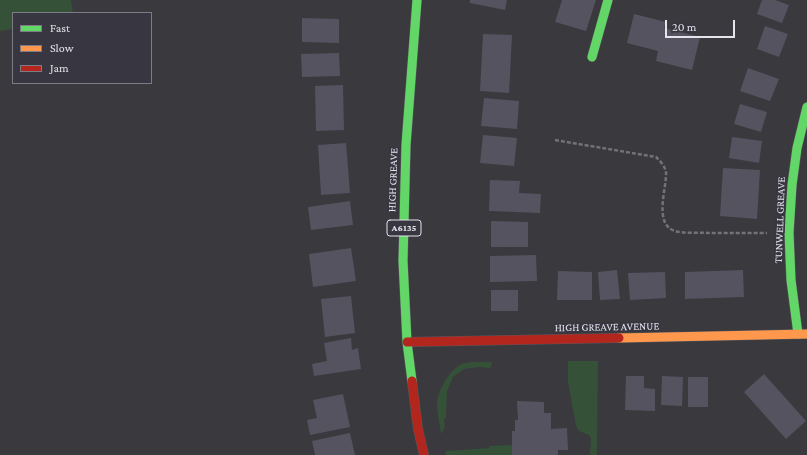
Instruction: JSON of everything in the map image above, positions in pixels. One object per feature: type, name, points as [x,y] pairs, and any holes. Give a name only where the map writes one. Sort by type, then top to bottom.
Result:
[{"type":"street","name":"HIGH GREAVE","points":[[417,0],[406,146],[403,261],[407,342],[418,429],[424,455]]},
{"type":"street","points":[[592,57],[608,0]]},
{"type":"street","name":"TUNWELL GREAVE","points":[[802,334],[791,280],[789,233],[792,184],[797,148],[807,107]]},
{"type":"street","name":"HIGH GREAVE AVENUE","points":[[407,342],[802,334]]},
{"type":"path","points":[[555,140],[656,157],[662,163],[666,172],[662,212],[664,220],[668,227],[675,231],[789,233]]},
{"type":"green space","points":[[0,0],[71,0],[73,12],[12,12],[12,29],[0,31]]},
{"type":"green space","points":[[568,361],[598,361],[597,455],[590,455],[591,438],[589,435],[579,431],[576,426],[568,382]]},
{"type":"green space","points":[[492,362],[491,367],[489,368],[479,367],[464,369],[453,377],[447,391],[446,417],[444,419],[445,423],[441,434],[437,408],[439,393],[445,381],[454,370],[464,363]]},
{"type":"green space","points":[[512,445],[512,455],[446,455],[445,451],[489,448],[489,446]]},
{"type":"building","points":[[470,0],[507,0],[505,10],[470,3]]},
{"type":"building","points":[[562,0],[596,0],[586,31],[555,22]]},
{"type":"building","points":[[762,0],[775,0],[789,5],[782,23],[757,14]]},
{"type":"building","points":[[634,14],[666,22],[664,28],[700,37],[692,70],[656,61],[658,51],[627,43]]},
{"type":"building","points":[[302,18],[339,19],[339,43],[302,42]]},
{"type":"building","points":[[765,26],[788,34],[779,57],[757,49]]},
{"type":"building","points":[[483,34],[512,35],[509,93],[480,91]]},
{"type":"building","points":[[339,53],[340,76],[302,77],[301,54]]},
{"type":"building","points":[[748,68],[779,79],[770,101],[740,91]]},
{"type":"building","points":[[343,85],[344,130],[316,131],[315,86]]},
{"type":"building","points":[[484,98],[519,101],[517,129],[481,126]]},
{"type":"building","points":[[740,104],[767,112],[761,132],[734,124]]},
{"type":"building","points":[[483,135],[517,138],[514,166],[480,163]]},
{"type":"building","points":[[732,137],[762,141],[759,163],[729,158]]},
{"type":"building","points":[[346,143],[350,193],[321,195],[318,145]]},
{"type":"building","points":[[723,168],[760,170],[757,219],[720,216]]},
{"type":"building","points":[[490,180],[520,181],[519,193],[541,194],[540,213],[489,211]]},
{"type":"building","points":[[350,201],[353,225],[311,230],[308,207]]},
{"type":"building","points":[[491,221],[528,222],[528,247],[491,247]]},
{"type":"building","points":[[351,248],[356,281],[313,287],[309,254]]},
{"type":"building","points":[[536,255],[537,281],[490,282],[490,256]]},
{"type":"building","points":[[617,270],[620,299],[600,300],[598,272]]},
{"type":"building","points":[[743,270],[744,297],[685,299],[685,272]]},
{"type":"building","points":[[558,271],[592,272],[592,300],[557,300]]},
{"type":"building","points":[[665,272],[666,298],[630,300],[628,273]]},
{"type":"building","points":[[491,290],[518,290],[518,311],[491,311]]},
{"type":"building","points":[[351,296],[355,333],[325,337],[321,299]]},
{"type":"building","points":[[351,338],[352,350],[358,348],[361,369],[314,376],[312,364],[327,361],[324,343]]},
{"type":"building","points":[[764,374],[806,421],[786,439],[744,392]]},
{"type":"building","points":[[626,376],[644,376],[644,388],[655,389],[655,411],[625,410]]},
{"type":"building","points":[[662,376],[683,377],[682,406],[661,405]]},
{"type":"building","points":[[688,377],[708,377],[708,407],[688,407]]},
{"type":"building","points":[[343,394],[350,427],[310,435],[307,420],[317,418],[313,400]]},
{"type":"building","points":[[517,401],[544,402],[544,413],[551,413],[551,429],[567,428],[568,450],[558,450],[558,455],[512,455],[512,431],[515,431],[515,420],[518,420]]},
{"type":"building","points":[[350,433],[355,455],[315,455],[312,441]]},
{"type":"traffic: fast","points":[[412,381],[407,342],[403,261],[406,145],[417,0]]},
{"type":"traffic: fast","points":[[592,57],[608,0]]},
{"type":"traffic: fast","points":[[798,334],[791,280],[789,233],[792,185],[797,148],[807,107]]},
{"type":"traffic: slow","points":[[619,338],[807,334]]},
{"type":"traffic: jam","points":[[407,342],[619,338]]},
{"type":"traffic: jam","points":[[412,381],[418,429],[424,455]]}]
